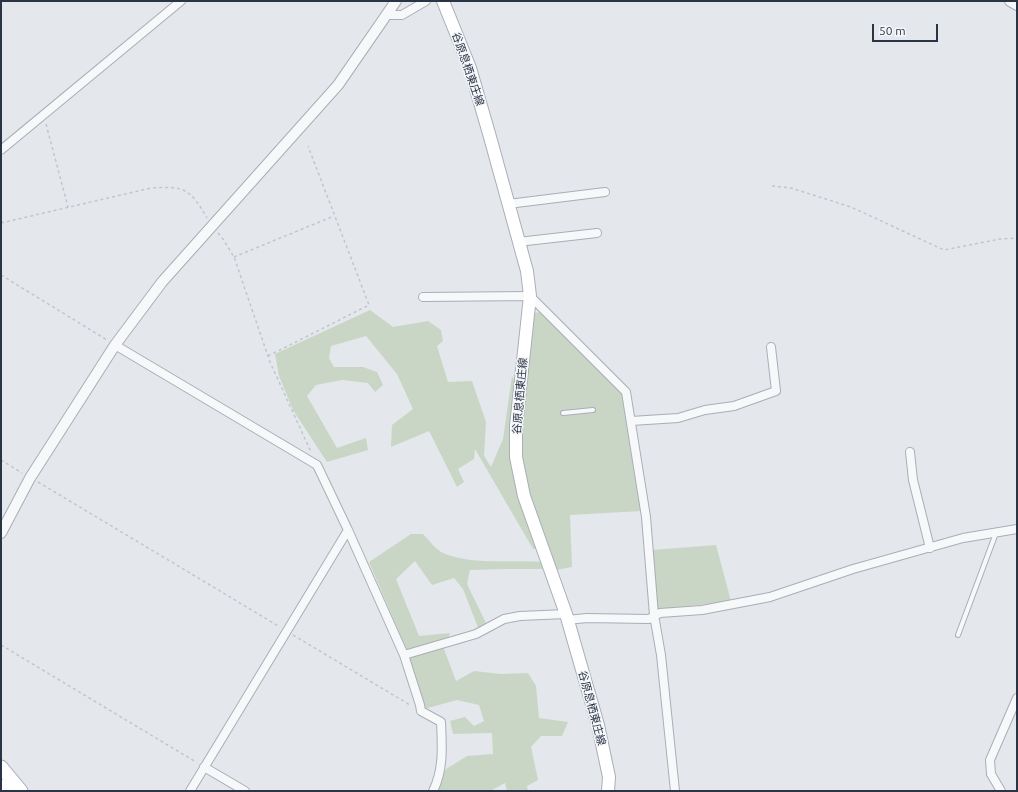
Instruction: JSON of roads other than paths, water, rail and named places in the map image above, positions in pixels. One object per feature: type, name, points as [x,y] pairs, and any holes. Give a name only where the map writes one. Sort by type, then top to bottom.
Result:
[{"type":"main road","name":"谷原息栖東庄線","points":[[443,1],[470,68],[527,271],[530,296],[516,426],[516,457],[524,496],[567,617],[601,740],[608,777],[608,791]]},
{"type":"main road","points":[[1,766],[21,791]]},
{"type":"main road","points":[[1,786],[5,791]]},
{"type":"street","points":[[1,150],[181,1]]},
{"type":"street","points":[[1,533],[30,478],[115,345],[162,282],[338,86],[388,15],[396,1]]},
{"type":"street","points":[[388,15],[402,14],[426,1]]},
{"type":"street","points":[[1010,1],[1017,5]]},
{"type":"street","points":[[508,204],[605,192]]},
{"type":"street","points":[[518,242],[596,233]]},
{"type":"street","points":[[422,297],[530,296],[626,392],[632,421],[646,517],[654,615],[661,656],[675,791]]},
{"type":"street","points":[[115,345],[317,464],[404,655],[421,711],[441,722],[442,754],[438,780],[433,791]]},
{"type":"street","points":[[632,421],[678,418],[705,410],[734,406],[776,391],[771,347]]},
{"type":"street","points":[[910,452],[913,480],[930,548]]},
{"type":"street","points":[[404,655],[476,634],[504,619],[520,616],[649,619],[660,613],[702,610],[770,597],[853,569],[963,538],[1017,529]]},
{"type":"street","points":[[190,791],[348,530]]},
{"type":"street","points":[[1001,791],[991,774],[990,760],[1017,698]]},
{"type":"street","points":[[204,767],[245,791]]},
{"type":"lane","points":[[563,414],[592,410]]},
{"type":"lane","points":[[958,636],[996,532]]}]
